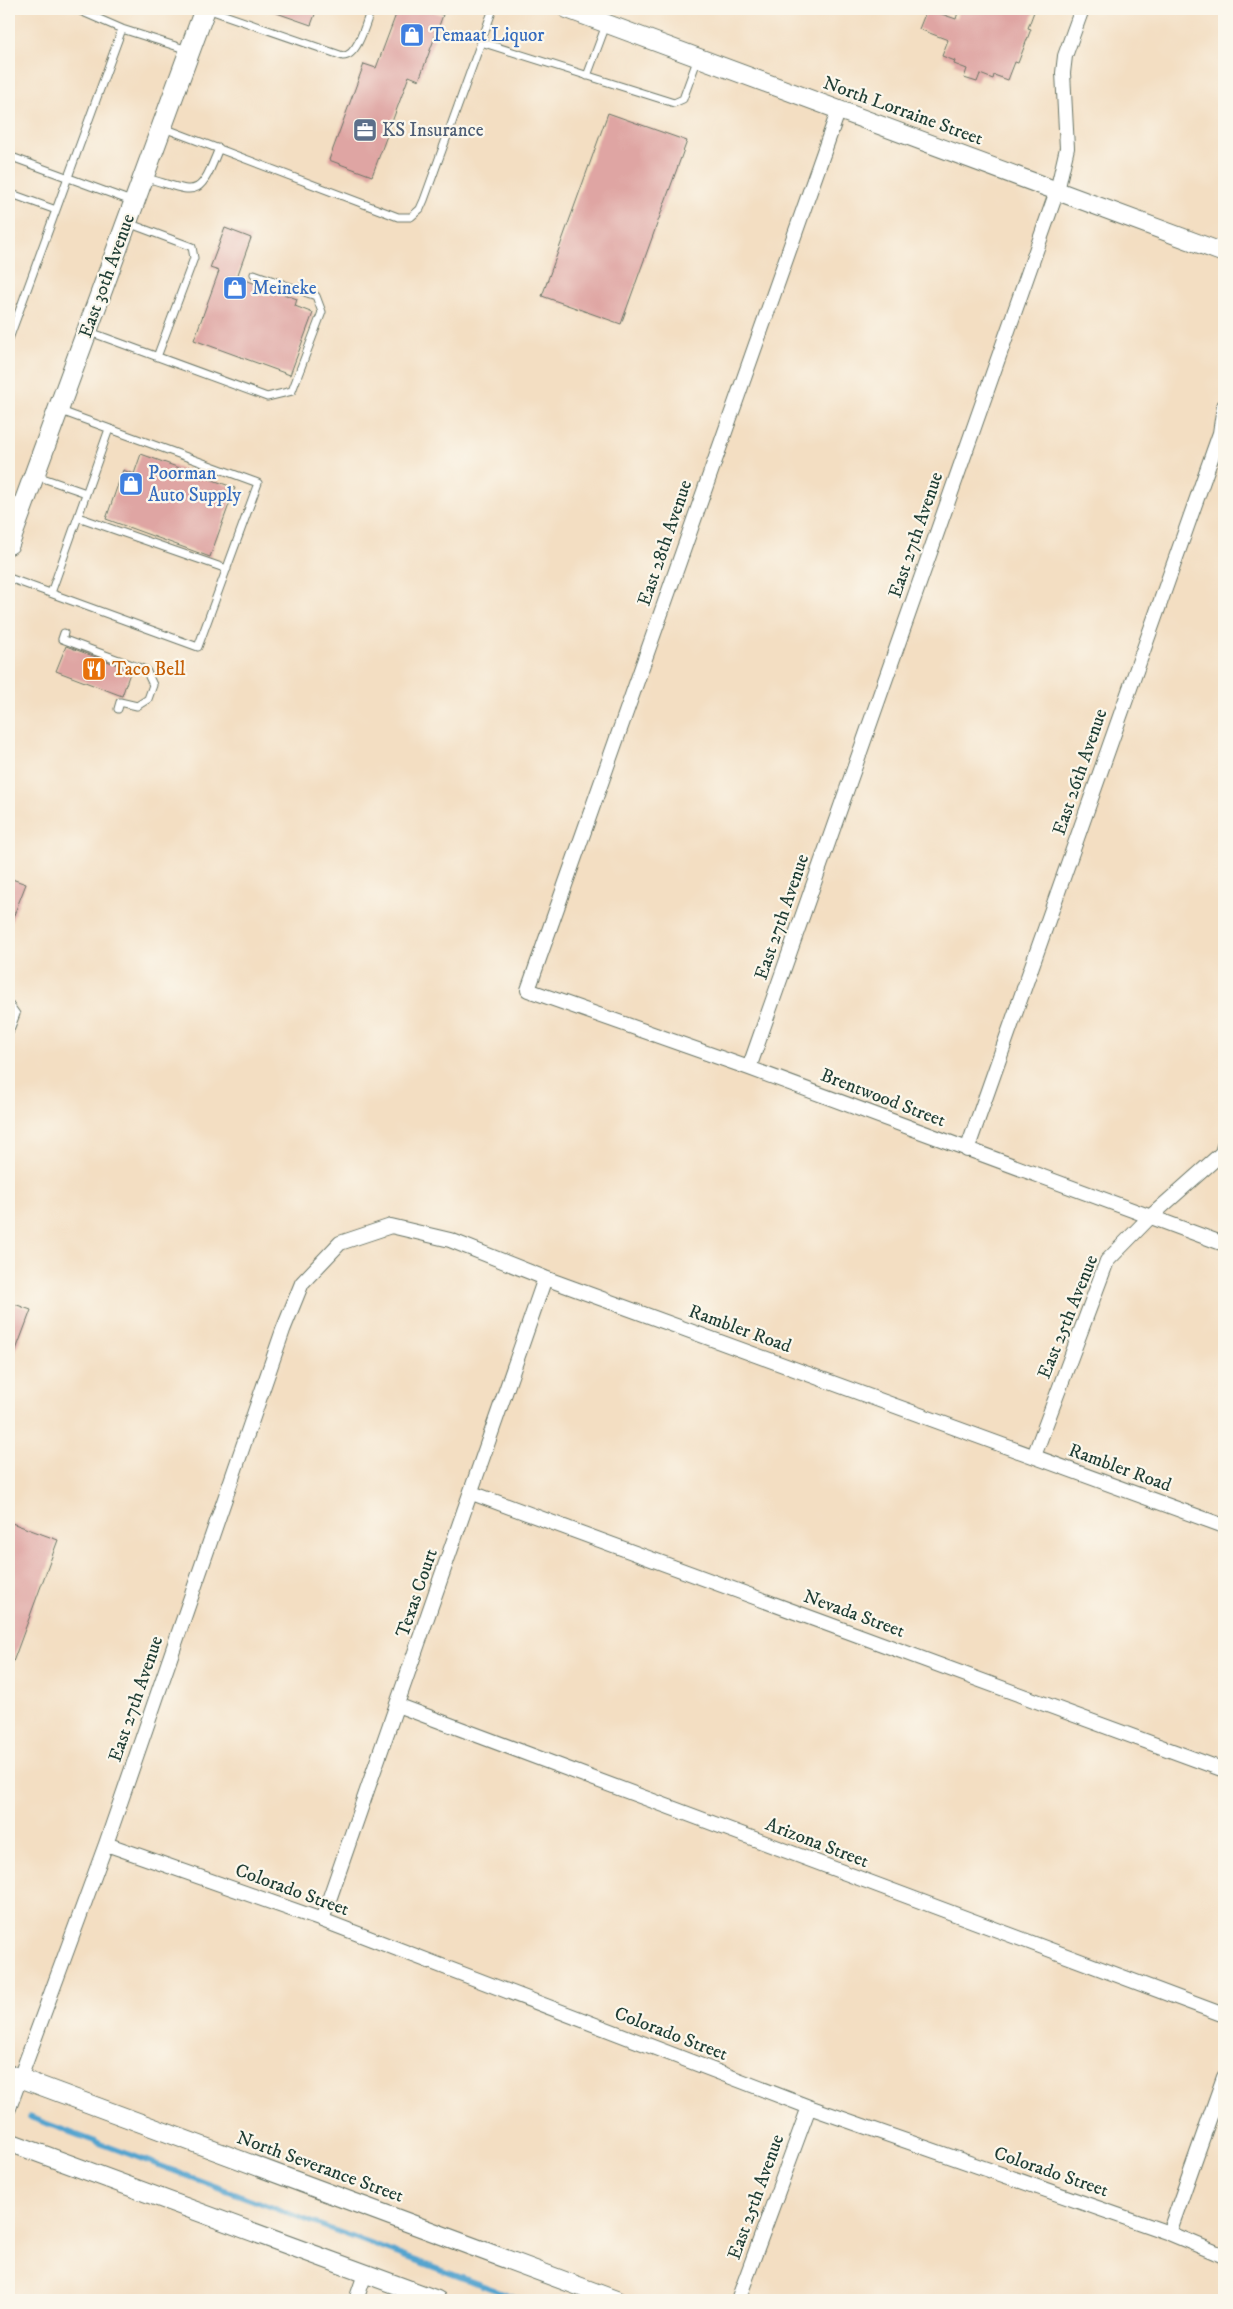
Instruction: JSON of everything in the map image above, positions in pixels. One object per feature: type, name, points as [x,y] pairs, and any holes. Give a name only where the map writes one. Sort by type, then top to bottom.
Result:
[{"type":"main road","name":"East 30th Avenue","points":[[9,544],[206,9]]},
{"type":"street","name":"North Lorraine Street","points":[[567,9],[1224,253]]},
{"type":"street","name":"East 27th Avenue","points":[[749,1068],[1057,191],[1067,148],[1063,73],[1065,56],[1082,9]]},
{"type":"street","name":"East 28th Avenue","points":[[528,990],[839,109]]},
{"type":"street","name":"East 26th Avenue","points":[[967,1150],[1220,433],[1224,406]]},
{"type":"street","name":"Brentwood Street","points":[[528,990],[749,1068],[1224,1244]]},
{"type":"street","name":"East 25th Avenue","points":[[1034,1456],[1107,1261],[1150,1217],[1222,1153],[1224,1146]]},
{"type":"street","name":"Rambler Road","points":[[283,1330],[302,1283],[340,1243],[390,1226],[450,1240],[545,1278],[1224,1526]]},
{"type":"street","name":"Texas Court","points":[[322,1920],[472,1493],[545,1278]]},
{"type":"street","name":"East 27th Avenue","points":[[9,2108],[14,2076],[106,1844],[283,1330]]},
{"type":"street","name":"Nevada Street","points":[[472,1493],[1224,1770]]},
{"type":"street","name":"Arizona Street","points":[[397,1705],[1224,2015]]},
{"type":"street","name":"Colorado Street","points":[[106,1844],[322,1920],[810,2107],[1169,2233],[1224,2256]]},
{"type":"street","name":"North Severance Street","points":[[14,2076],[616,2300]]},
{"type":"street","points":[[1169,2233],[1224,2077]]},
{"type":"street","name":"East 25th Avenue","points":[[738,2300],[810,2107]]},
{"type":"street","points":[[9,2142],[437,2300]]},
{"type":"street","points":[[356,2300],[365,2274]]},
{"type":"lane","points":[[76,9],[122,29],[189,51]]},
{"type":"lane","points":[[206,9],[343,56],[347,56],[355,50],[371,9]]},
{"type":"lane","points":[[162,127],[398,216],[412,217],[424,200],[493,9]]},
{"type":"lane","points":[[587,76],[606,23]]},
{"type":"lane","points":[[9,340],[122,29]]},
{"type":"lane","points":[[481,42],[674,103],[683,100],[698,58]]},
{"type":"lane","points":[[143,178],[188,190],[196,189],[207,180],[219,148]]},
{"type":"lane","points":[[9,156],[134,202]]},
{"type":"lane","points":[[9,193],[56,210]]},
{"type":"lane","points":[[127,222],[192,247],[194,258],[157,357]]},
{"type":"lane","points":[[87,331],[266,397],[292,391],[322,312],[316,296],[254,274]]},
{"type":"lane","points":[[9,578],[198,647],[258,482],[58,410]]},
{"type":"lane","points":[[51,593],[109,429]]},
{"type":"lane","points":[[34,475],[86,493]]},
{"type":"lane","points":[[78,517],[227,569]]},
{"type":"lane","points":[[64,633],[62,639],[146,670],[153,685],[148,699],[137,706],[120,702],[118,709]]},
{"type":"lane","points":[[9,1004],[16,1014],[9,1032]]},
{"type":"building","points":[[272,9],[317,9],[311,25],[271,11]]},
{"type":"building","points":[[398,9],[426,9],[443,15],[419,80],[409,76],[372,176],[329,160],[364,64],[376,68]]},
{"type":"building","points":[[927,9],[956,19],[959,9],[1035,9],[1028,28],[1031,29],[1018,63],[1015,62],[1008,80],[994,75],[993,79],[980,74],[977,82],[964,78],[967,69],[954,64],[955,61],[942,56],[948,40],[919,29]]},
{"type":"building","points":[[608,113],[687,141],[621,324],[542,296]]},
{"type":"building","points":[[225,228],[251,238],[237,277],[297,299],[295,306],[313,313],[290,375],[194,340],[219,271],[210,268]]},
{"type":"building","points":[[141,454],[235,488],[210,557],[106,519],[123,470],[134,474]]},
{"type":"building","name":"Taco Bell","points":[[66,646],[131,670],[122,696],[56,671]]},
{"type":"building","points":[[9,878],[26,884],[10,925],[9,925]]},
{"type":"building","points":[[9,1302],[31,1310],[10,1366],[9,1365]]},
{"type":"building","points":[[9,1522],[58,1540],[10,1670],[9,1670]]},
{"type":"waterway","points":[[29,2117],[522,2300]]},
{"type":"place","name":"Temaat Liquor","points":[[412,35]]},
{"type":"place","name":"KS Insurance","points":[[365,130]]},
{"type":"place","name":"Meineke","points":[[235,288]]},
{"type":"place","name":"Poorman Auto Supply","points":[[131,484]]},
{"type":"place","name":"Taco Bell","points":[[94,669]]}]
